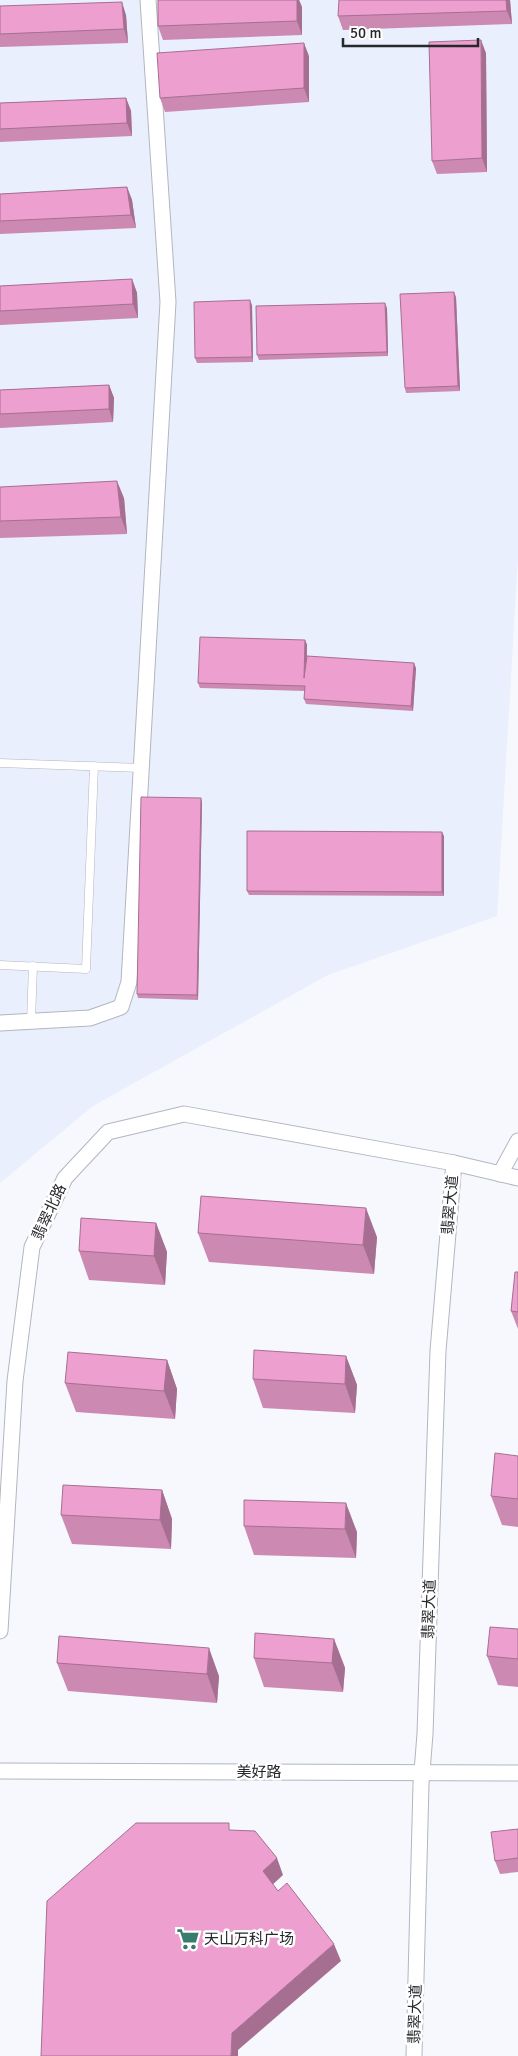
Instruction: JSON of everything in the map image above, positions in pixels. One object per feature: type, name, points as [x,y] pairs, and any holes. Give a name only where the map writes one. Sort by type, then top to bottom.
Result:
[{"type":"street","points":[[0,1023],[90,1018],[121,1007],[129,982],[168,302],[148,0]]},
{"type":"street","name":"翡翠北路","points":[[0,1631],[15,1380],[32,1247],[65,1178],[108,1132],[184,1114],[454,1162],[518,1178]]},
{"type":"street","points":[[500,1174],[518,1141]]},
{"type":"street","name":"翡翠大道","points":[[414,2056],[421,1773],[425,1734],[438,1351],[454,1162]]},
{"type":"street","name":"美好路","points":[[0,1771],[518,1773]]},
{"type":"lane","points":[[0,763],[142,768]]},
{"type":"lane","points":[[0,965],[86,969],[94,766]]},
{"type":"lane","points":[[31,1021],[33,966]]},
{"type":"shaded area","points":[[0,0],[518,0],[518,557],[497,916],[328,975],[93,1106],[0,1183]]},
{"type":"building","points":[[158,0],[297,0],[297,21],[158,26]]},
{"type":"building","points":[[339,0],[506,0],[507,11],[338,16]]},
{"type":"building","points":[[122,2],[124,29],[0,34],[0,6]]},
{"type":"building","points":[[481,40],[482,158],[432,161],[429,42]]},
{"type":"building","points":[[304,43],[304,88],[160,98],[157,53]]},
{"type":"building","points":[[126,98],[127,123],[0,129],[0,103]]},
{"type":"building","points":[[127,187],[131,215],[0,221],[0,194]]},
{"type":"building","points":[[132,279],[133,304],[0,311],[0,286]]},
{"type":"building","points":[[454,292],[458,386],[405,388],[400,294]]},
{"type":"building","points":[[250,300],[252,357],[195,358],[194,302]]},
{"type":"building","points":[[385,303],[387,352],[257,355],[256,306]]},
{"type":"building","points":[[109,385],[109,409],[0,414],[0,390]]},
{"type":"building","points":[[117,481],[121,517],[0,521],[0,487]]},
{"type":"building","points":[[200,637],[305,640],[304,678],[307,656],[414,663],[411,706],[304,699],[305,686],[198,683]]},
{"type":"building","points":[[141,797],[201,798],[197,995],[137,994]]},
{"type":"building","points":[[247,831],[442,832],[442,892],[247,891]]},
{"type":"building","points":[[201,1196],[366,1208],[363,1245],[198,1233]]},
{"type":"building","points":[[81,1218],[156,1223],[154,1256],[79,1251]]},
{"type":"building","points":[[515,1272],[518,1272],[518,1312],[511,1311]]},
{"type":"building","points":[[254,1350],[346,1356],[345,1384],[253,1379]]},
{"type":"building","points":[[68,1352],[167,1360],[164,1391],[65,1383]]},
{"type":"building","points":[[495,1453],[518,1456],[518,1499],[491,1496]]},
{"type":"building","points":[[63,1485],[162,1490],[160,1520],[61,1515]]},
{"type":"building","points":[[244,1500],[346,1503],[345,1529],[244,1526]]},
{"type":"building","points":[[490,1627],[518,1629],[518,1659],[487,1656]]},
{"type":"building","points":[[255,1633],[334,1639],[332,1663],[254,1658]]},
{"type":"building","points":[[59,1636],[209,1648],[207,1674],[57,1663]]},
{"type":"building","name":"天山万科广场","points":[[136,1823],[229,1823],[229,1830],[255,1831],[277,1858],[263,1871],[278,1891],[287,1883],[334,1944],[232,2033],[231,2056],[41,2056],[47,1901]]},
{"type":"building","points":[[518,1829],[518,1858],[495,1861],[491,1832]]},
{"type":"place","name":"天山万科广场","points":[[188,1939]]}]
